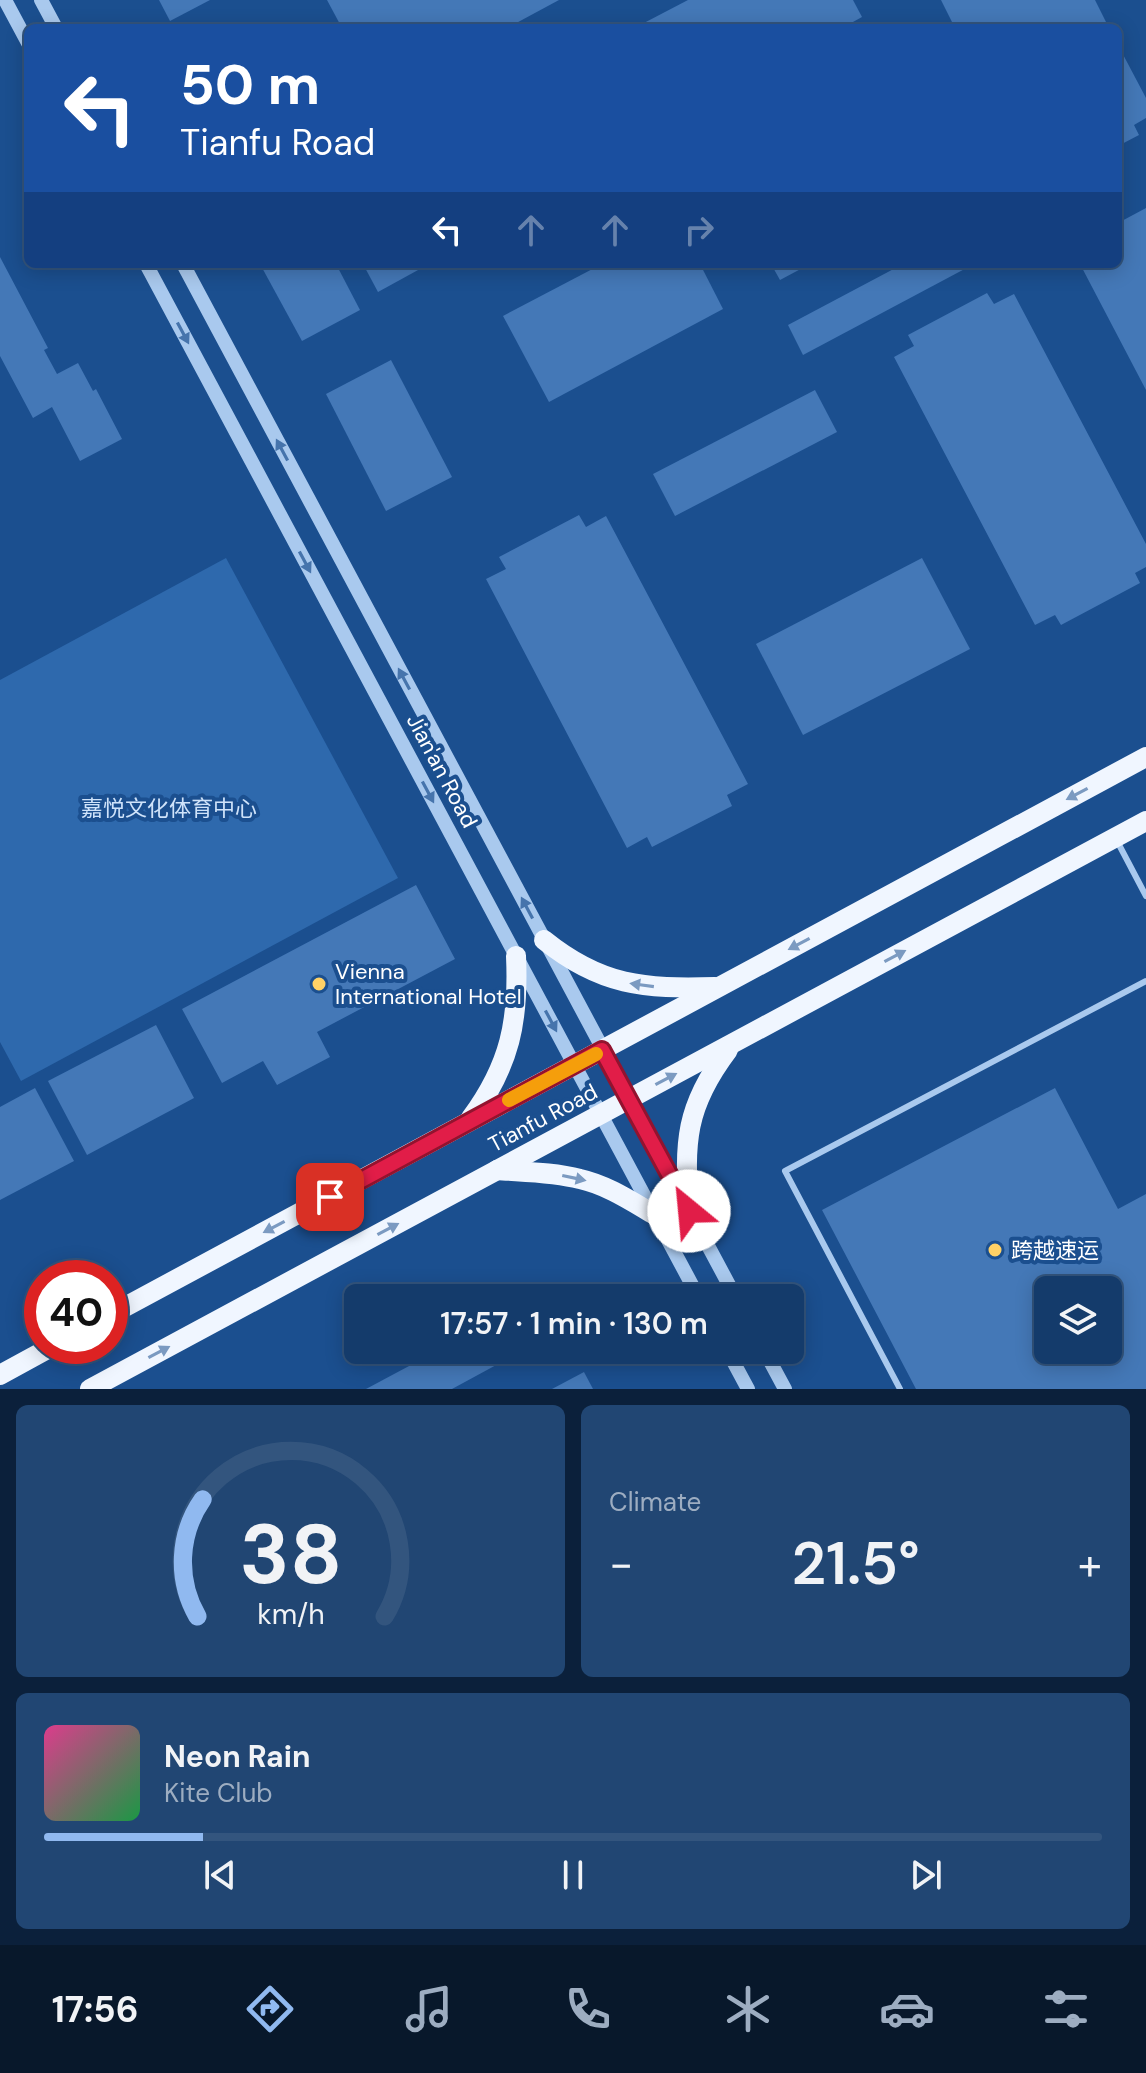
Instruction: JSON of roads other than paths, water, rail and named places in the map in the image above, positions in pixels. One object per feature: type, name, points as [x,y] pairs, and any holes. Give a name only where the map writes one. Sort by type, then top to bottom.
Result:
[{"type":"main road","name":"Tianfu Road","points":[[128,1305],[1146,757]]},
{"type":"main road","name":"Tianfu Road","points":[[90,1389],[1146,821]]},
{"type":"main road","points":[[544,940],[568,960],[629,984],[666,989],[719,987]]},
{"type":"main road","points":[[467,1123],[500,1072],[510,1043],[516,1013],[516,956]]},
{"type":"main road","points":[[689,1211],[685,1160],[689,1130],[711,1072],[733,1044]]},
{"type":"main road","points":[[497,1170],[548,1173],[581,1179],[617,1193],[655,1215]]},
{"type":"main road","points":[[0,1375],[24,1362]]},
{"type":"street","points":[[5,0],[24,36]]},
{"type":"street","points":[[41,0],[54,24]]},
{"type":"street","name":"Jian'an Road","points":[[148,268],[692,1284]]},
{"type":"street","name":"Jian'an Road","points":[[185,268],[728,1284]]},
{"type":"street","points":[[735,1364],[748,1389]]},
{"type":"street","points":[[772,1364],[785,1389]]},
{"type":"lane","points":[[1116,837],[1146,896]]},
{"type":"lane","points":[[900,1389],[785,1171],[1146,981]]},
{"type":"place","name":"Vienna International Hotel","points":[[319,984]]},
{"type":"place","name":"跨越速运","points":[[995,1250]]},
{"type":"park label","name":"嘉悦文化体育中心","points":[[169,808]]}]
